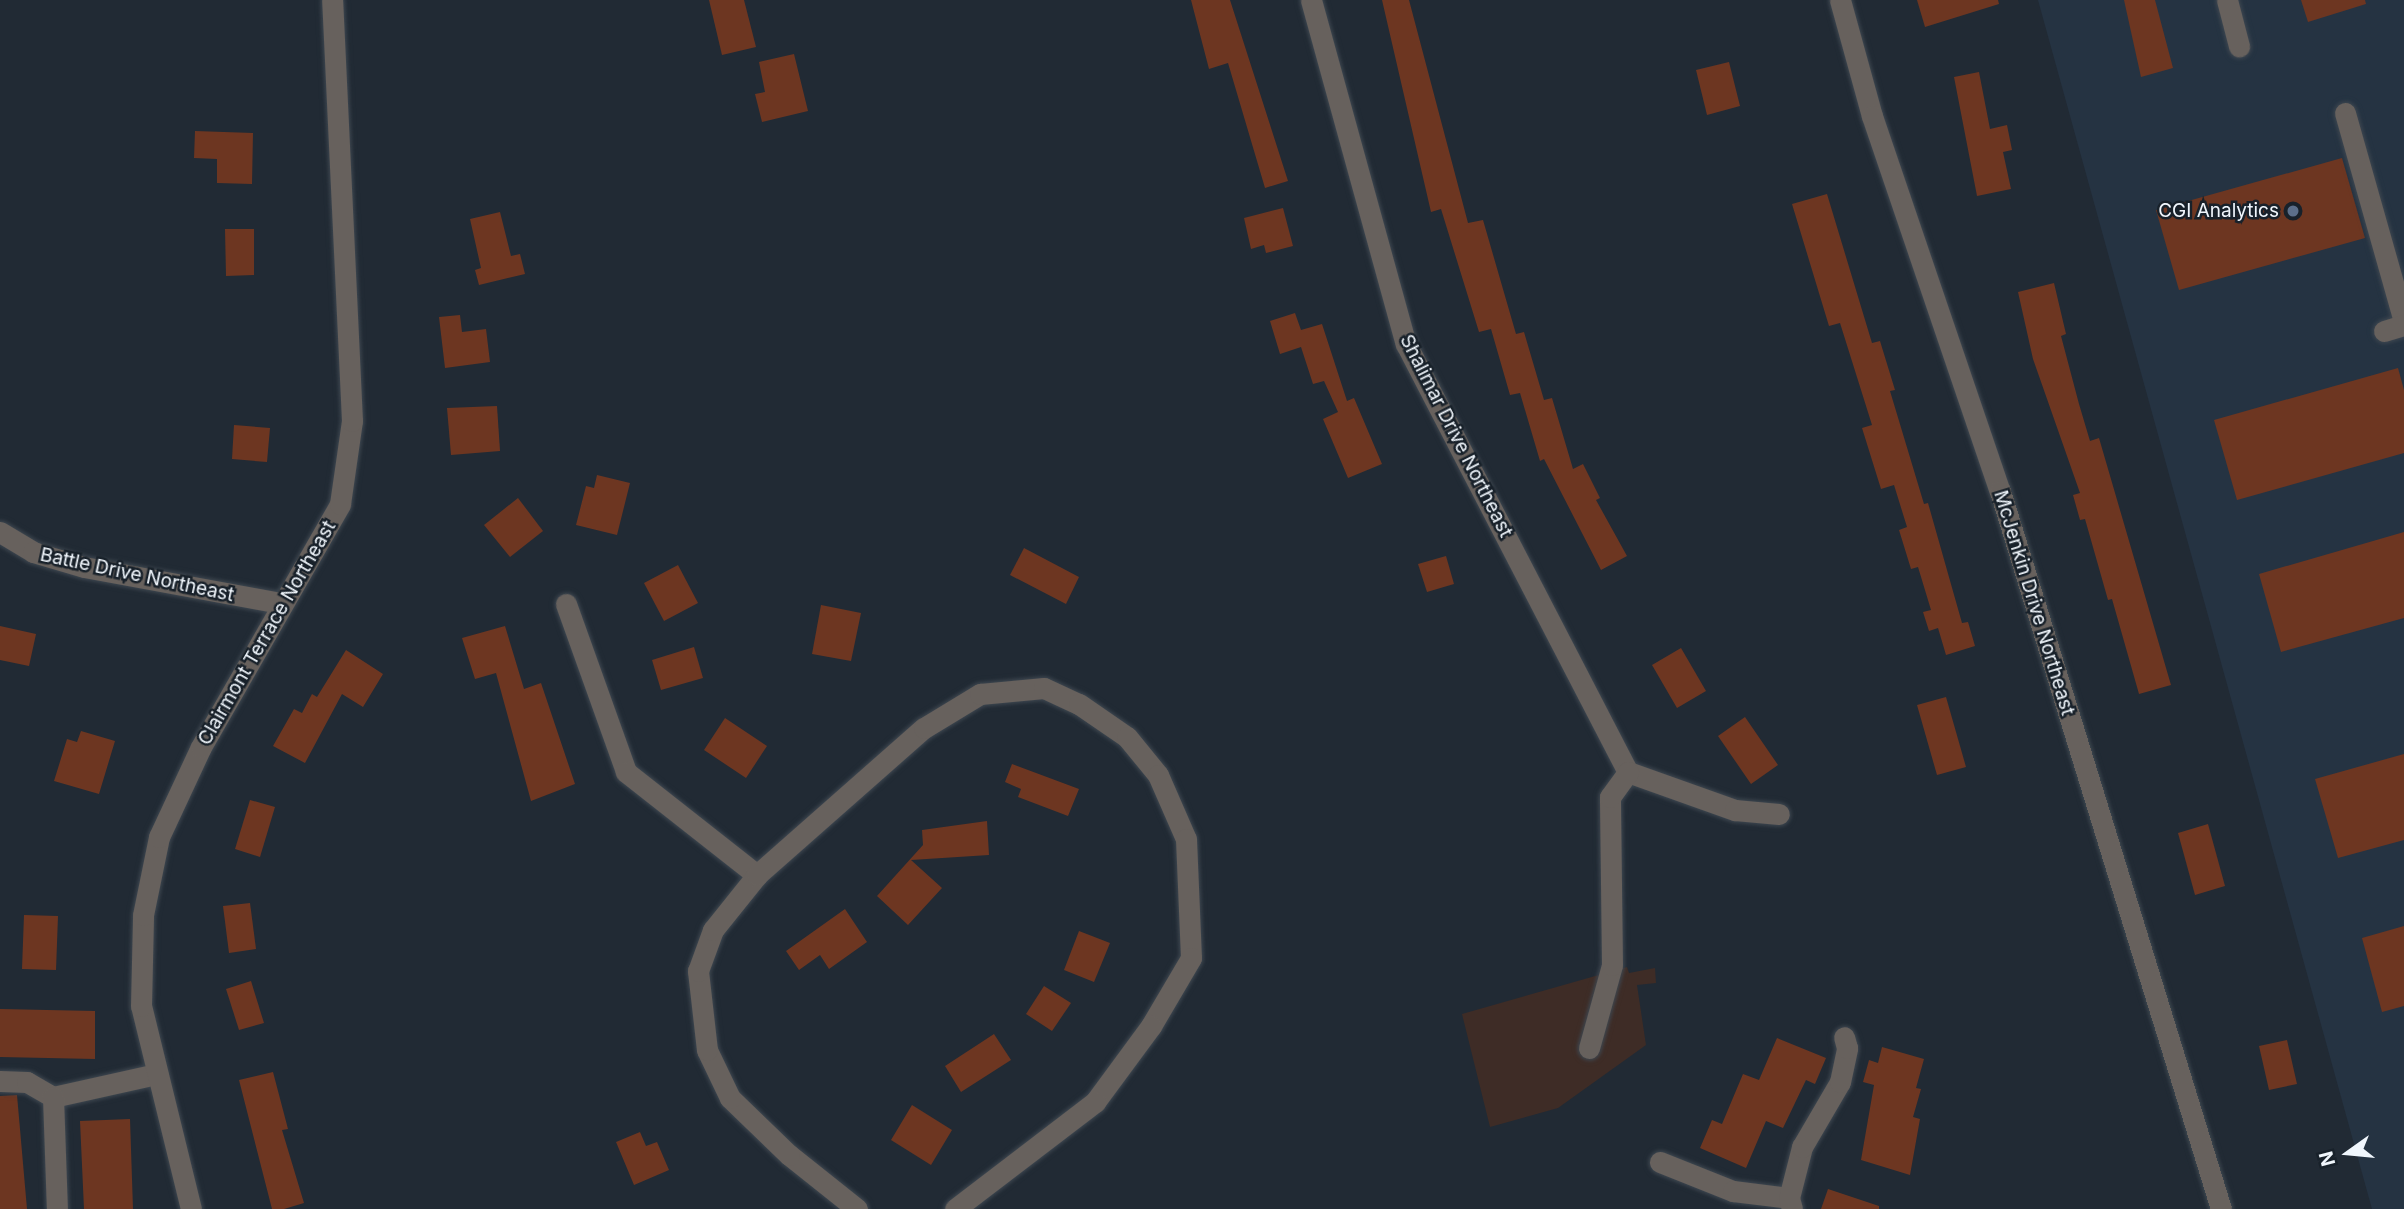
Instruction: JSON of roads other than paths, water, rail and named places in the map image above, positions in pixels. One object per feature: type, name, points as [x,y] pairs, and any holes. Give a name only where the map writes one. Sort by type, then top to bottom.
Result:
[{"type":"street","name":"Clairmont Terrace Northeast","points":[[191,1209],[141,1006],[143,915],[159,837],[201,747],[280,603],[310,562],[340,504],[352,421],[332,0]]},
{"type":"street","name":"Shalimar Drive Northeast","points":[[1311,0],[1406,344],[1628,772]]},
{"type":"street","name":"McJenkin Drive Northeast","points":[[1840,0],[1872,116],[2000,491],[2221,1209]]},
{"type":"street","points":[[2227,0],[2239,46]]},
{"type":"street","points":[[2341,117],[2397,326]]},
{"type":"street","name":"Battle Drive Northeast","points":[[0,532],[33,552],[83,567],[280,603]]},
{"type":"street","points":[[566,604],[626,772],[757,875]]},
{"type":"street","points":[[857,1209],[789,1155],[730,1098],[707,1050],[698,971],[713,930],[757,875],[924,727],[980,694],[1044,688],[1079,704],[1127,737],[1158,775],[1186,839],[1191,958],[1151,1027],[1095,1102],[955,1209]]},
{"type":"street","points":[[1589,1048],[1612,965],[1610,797],[1628,772],[1735,810],[1779,814]]},
{"type":"street","points":[[1660,1162],[1733,1191],[1791,1204],[1802,1147],[1840,1082],[1847,1048],[1844,1037]]},
{"type":"street","points":[[0,1081],[27,1082],[53,1097],[157,1074]]},
{"type":"street","points":[[53,1097],[57,1209]]},
{"type":"place","name":"CGI Analytics","points":[[2293,211]]}]
